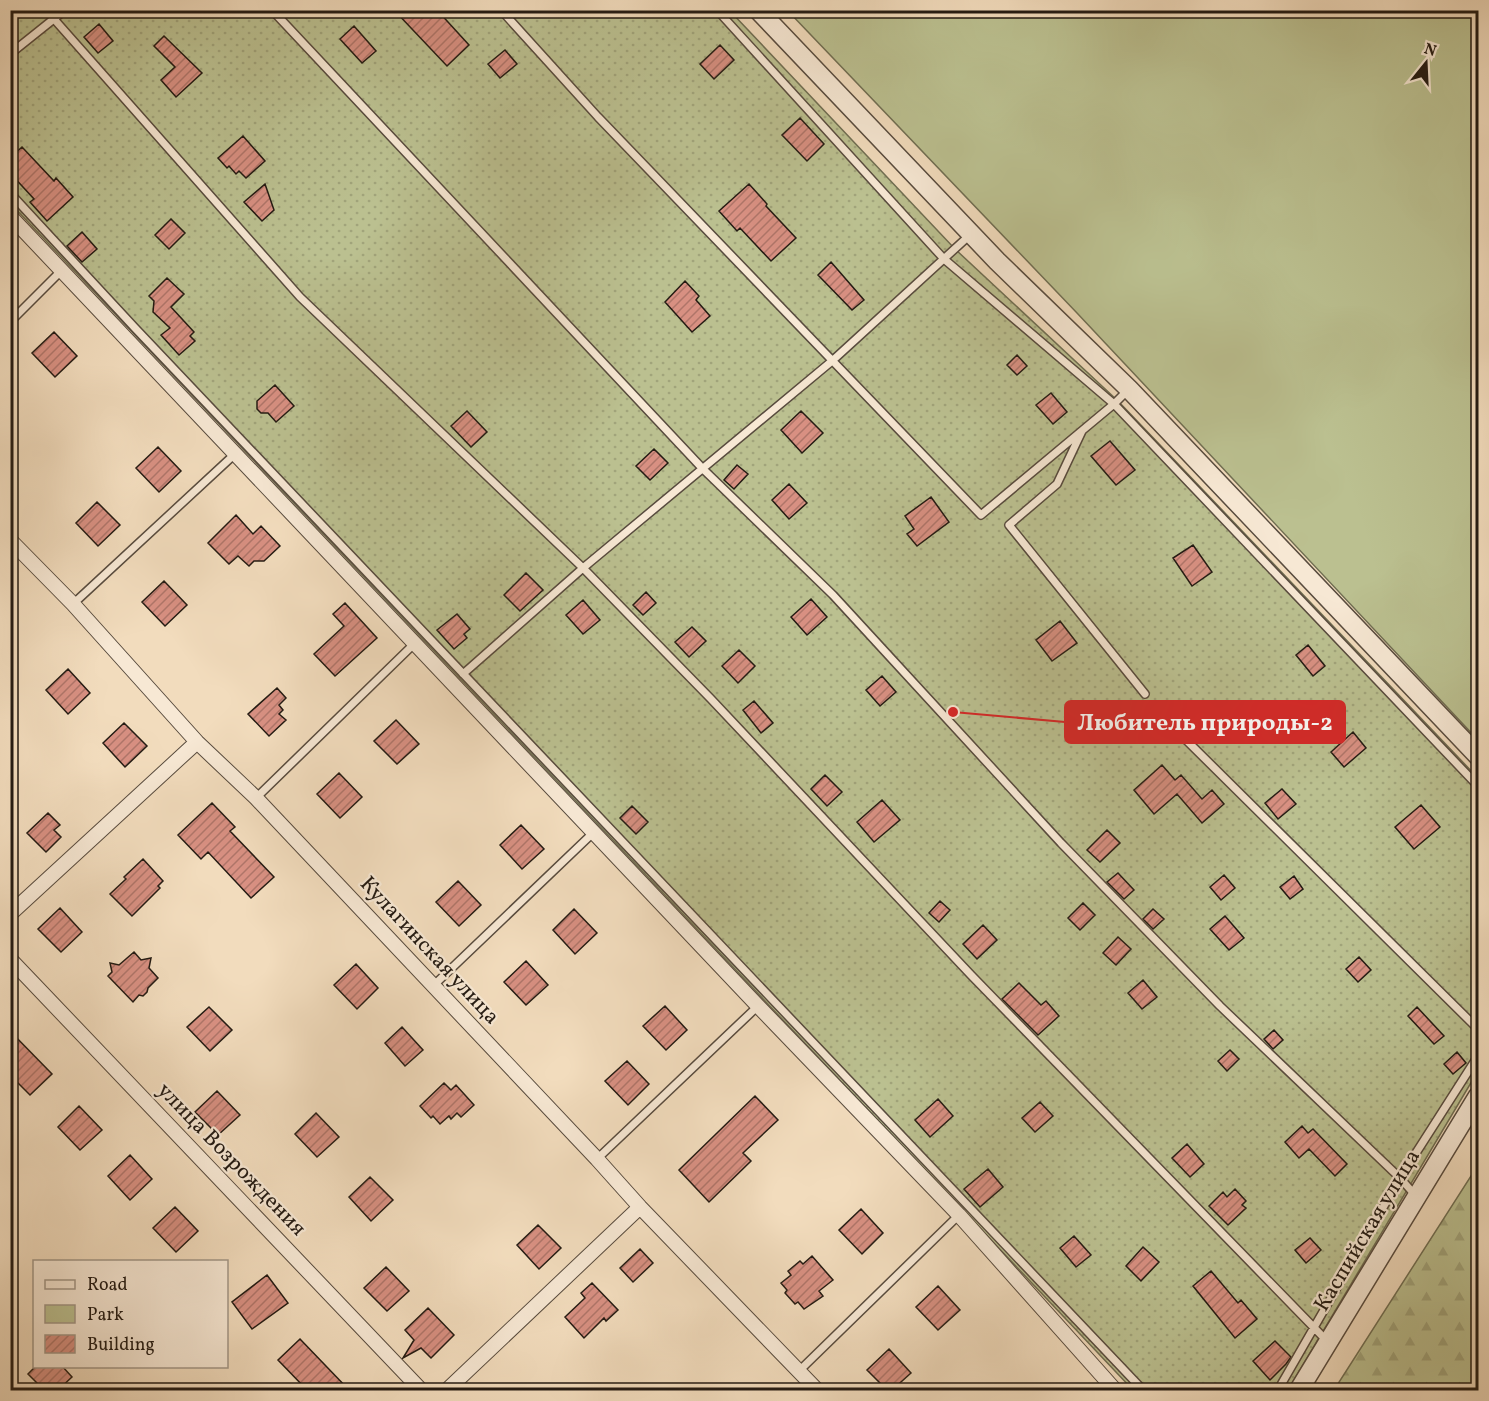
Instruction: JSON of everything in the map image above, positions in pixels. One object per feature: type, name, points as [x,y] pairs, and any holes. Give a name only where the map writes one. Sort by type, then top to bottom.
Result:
[{"type":"street","points":[[758,10],[998,261],[1129,389],[1479,756]]},
{"type":"street","points":[[10,216],[959,1215],[1116,1390]]},
{"type":"street","name":"Кулагинская улица","points":[[10,540],[73,604],[197,742],[256,798],[640,1207],[817,1390]]},
{"type":"street","points":[[10,914],[197,742]]},
{"type":"street","name":"улица Возрождения","points":[[10,959],[421,1390]]},
{"type":"street","name":"Каспийская улица","points":[[1299,1390],[1479,1096]]},
{"type":"street","points":[[447,1390],[640,1207]]},
{"type":"lane","points":[[46,10],[300,297],[583,568],[719,708],[971,975],[1329,1342]]},
{"type":"lane","points":[[10,54],[65,10]]},
{"type":"lane","points":[[272,10],[703,468],[833,595],[1061,843],[1220,1005],[1417,1197]]},
{"type":"lane","points":[[501,10],[598,117],[981,515],[1129,389]]},
{"type":"lane","points":[[717,10],[944,259],[1114,404],[1479,786]]},
{"type":"lane","points":[[10,193],[135,328],[1143,1390]]},
{"type":"lane","points":[[463,674],[583,568],[832,361],[972,234]]},
{"type":"lane","points":[[10,322],[62,270]]},
{"type":"lane","points":[[1083,429],[1057,484],[1009,525],[1145,694]]},
{"type":"lane","points":[[73,604],[236,453]]},
{"type":"lane","points":[[256,798],[415,643]]},
{"type":"lane","points":[[1177,731],[1479,1029]]},
{"type":"lane","points":[[433,986],[594,832]]},
{"type":"lane","points":[[597,1159],[758,1006]]},
{"type":"lane","points":[[1278,1390],[1400,1178],[1479,1056]]},
{"type":"lane","points":[[798,1371],[959,1215]]},
{"type":"green space","points":[[11,11],[730,11],[955,249],[1118,401],[1478,778],[1478,1071],[1288,1390],[1133,1390],[11,204]]},
{"type":"green space","points":[[788,11],[1478,11],[1478,740],[1077,313]]},
{"type":"green space","points":[[1478,1165],[1478,1390],[1334,1390]]},
{"type":"building","points":[[394,10],[437,10],[469,45],[447,66]]},
{"type":"building","points":[[99,24],[113,41],[98,53],[84,37]]},
{"type":"building","points":[[354,26],[376,51],[362,63],[340,39]]},
{"type":"building","points":[[164,36],[202,73],[176,97],[161,80],[175,67],[154,46]]},
{"type":"building","points":[[720,45],[734,60],[714,79],[700,64]]},
{"type":"building","points":[[505,50],[517,64],[500,78],[488,64]]},
{"type":"building","points":[[800,118],[824,144],[807,161],[782,135]]},
{"type":"building","points":[[243,136],[265,161],[246,178],[239,171],[236,174],[229,166],[227,168],[218,158]]},
{"type":"building","points":[[22,147],[54,181],[56,178],[73,197],[47,221],[30,202],[34,199],[10,173],[10,158]]},
{"type":"building","points":[[265,184],[274,210],[262,221],[244,202]]},
{"type":"building","points":[[749,184],[796,238],[771,261],[740,228],[737,231],[719,211]]},
{"type":"building","points":[[171,219],[185,233],[169,249],[155,235]]},
{"type":"building","points":[[82,232],[97,249],[82,262],[67,246]]},
{"type":"building","points":[[831,262],[864,300],[852,310],[818,275]]},
{"type":"building","points":[[167,278],[184,294],[171,307],[194,332],[190,336],[195,341],[179,355],[161,335],[170,328],[153,312],[154,301],[149,296]]},
{"type":"building","points":[[685,281],[699,296],[696,300],[710,316],[692,332],[665,302]]},
{"type":"building","points":[[54,332],[77,356],[55,377],[32,353]]},
{"type":"building","points":[[1017,355],[1027,366],[1017,375],[1007,365]]},
{"type":"building","points":[[275,385],[294,406],[276,422],[268,413],[261,413],[257,409],[257,401]]},
{"type":"building","points":[[1051,393],[1067,412],[1053,424],[1036,405]]},
{"type":"building","points":[[467,411],[487,432],[471,447],[451,426]]},
{"type":"building","points":[[801,411],[823,433],[802,453],[781,430]]},
{"type":"building","points":[[1110,441],[1135,470],[1116,485],[1091,456]]},
{"type":"building","points":[[158,447],[181,471],[159,492],[136,468]]},
{"type":"building","points":[[654,449],[668,463],[650,480],[636,466]]},
{"type":"building","points":[[737,465],[748,474],[734,489],[724,480]]},
{"type":"building","points":[[789,484],[807,503],[789,519],[772,500]]},
{"type":"building","points":[[931,497],[949,522],[917,546],[907,534],[914,529],[905,516]]},
{"type":"building","points":[[97,502],[120,525],[98,546],[76,523]]},
{"type":"building","points":[[236,515],[253,534],[261,526],[280,546],[264,561],[254,561],[249,566],[238,556],[229,564],[208,543]]},
{"type":"building","points":[[1193,545],[1212,572],[1192,586],[1173,558]]},
{"type":"building","points":[[526,573],[543,590],[520,611],[504,595]]},
{"type":"building","points":[[164,581],[187,605],[165,626],[142,602]]},
{"type":"building","points":[[646,592],[656,603],[643,615],[633,605]]},
{"type":"building","points":[[811,599],[827,617],[807,635],[791,617]]},
{"type":"building","points":[[583,600],[600,620],[583,634],[566,615]]},
{"type":"building","points":[[345,603],[377,638],[335,676],[314,654],[344,626],[333,614]]},
{"type":"building","points":[[457,614],[470,629],[464,634],[467,638],[454,649],[437,630]]},
{"type":"building","points":[[1060,621],[1077,643],[1052,661],[1036,640]]},
{"type":"building","points":[[692,627],[706,641],[689,657],[675,642]]},
{"type":"building","points":[[1308,645],[1325,666],[1313,676],[1296,655]]},
{"type":"building","points":[[739,650],[755,666],[738,683],[722,666]]},
{"type":"building","points":[[68,669],[90,693],[68,714],[46,690]]},
{"type":"building","points":[[882,676],[896,692],[880,706],[866,690]]},
{"type":"building","points":[[277,688],[286,698],[279,705],[283,710],[279,714],[286,720],[269,736],[248,714]]},
{"type":"building","points":[[754,701],[773,723],[761,733],[743,710]]},
{"type":"building","points":[[396,720],[419,744],[397,764],[374,741]]},
{"type":"building","points":[[124,723],[147,746],[125,767],[103,743]]},
{"type":"building","points":[[1353,732],[1366,748],[1344,767],[1331,752]]},
{"type":"building","points":[[1162,765],[1175,780],[1181,775],[1202,799],[1212,790],[1224,804],[1202,823],[1177,794],[1154,814],[1134,790]]},
{"type":"building","points":[[339,773],[362,797],[340,818],[317,794]]},
{"type":"building","points":[[825,775],[842,792],[827,806],[811,789]]},
{"type":"building","points":[[1282,789],[1296,804],[1278,819],[1265,803]]},
{"type":"building","points":[[882,800],[900,820],[874,842],[857,822]]},
{"type":"building","points":[[212,803],[235,827],[230,831],[274,877],[251,898],[208,852],[201,859],[178,835]]},
{"type":"building","points":[[1421,805],[1440,827],[1414,849],[1395,827]]},
{"type":"building","points":[[632,806],[648,822],[636,834],[620,818]]},
{"type":"building","points":[[48,813],[60,825],[54,830],[61,837],[46,852],[27,833]]},
{"type":"building","points":[[521,825],[544,849],[522,869],[500,845]]},
{"type":"building","points":[[1107,830],[1120,843],[1100,862],[1087,850]]},
{"type":"building","points":[[143,859],[163,881],[158,886],[160,888],[132,916],[110,894]]},
{"type":"building","points":[[1118,873],[1134,890],[1124,899],[1107,882]]},
{"type":"building","points":[[1224,875],[1235,888],[1221,900],[1210,887]]},
{"type":"building","points":[[1294,876],[1303,889],[1290,899],[1280,887]]},
{"type":"building","points":[[458,881],[481,905],[459,926],[436,902]]},
{"type":"building","points":[[940,901],[950,910],[939,922],[929,913]]},
{"type":"building","points":[[1083,903],[1095,915],[1080,930],[1068,918]]},
{"type":"building","points":[[60,908],[82,932],[61,952],[38,929]]},
{"type":"building","points":[[574,909],[597,933],[575,954],[553,930]]},
{"type":"building","points":[[1153,909],[1164,919],[1153,929],[1143,919]]},
{"type":"building","points":[[1225,916],[1244,938],[1229,950],[1210,929]]},
{"type":"building","points":[[983,925],[997,940],[977,959],[963,944]]},
{"type":"building","points":[[1118,937],[1131,949],[1116,965],[1103,953]]},
{"type":"building","points":[[134,952],[141,960],[151,958],[149,968],[158,978],[143,996],[139,995],[133,1002],[108,976],[112,972],[110,963],[119,965]]},
{"type":"building","points":[[1359,957],[1371,970],[1358,982],[1346,969]]},
{"type":"building","points":[[526,961],[548,985],[526,1005],[504,982]]},
{"type":"building","points":[[356,964],[378,988],[357,1009],[334,985]]},
{"type":"building","points":[[1143,980],[1157,997],[1142,1009],[1128,993]]},
{"type":"building","points":[[1019,983],[1041,1005],[1046,1001],[1059,1016],[1038,1035],[1002,999]]},
{"type":"building","points":[[665,1006],[687,1030],[666,1050],[643,1026]]},
{"type":"building","points":[[209,1007],[232,1030],[210,1051],[187,1027]]},
{"type":"building","points":[[1417,1007],[1444,1036],[1434,1044],[1408,1016]]},
{"type":"building","points":[[402,1027],[423,1050],[405,1066],[385,1043]]},
{"type":"building","points":[[1274,1030],[1283,1040],[1273,1049],[1264,1039]]},
{"type":"building","points":[[10,1031],[52,1074],[30,1095],[10,1075]]},
{"type":"building","points":[[1230,1050],[1239,1059],[1227,1071],[1218,1061]]},
{"type":"building","points":[[1457,1052],[1466,1063],[1453,1074],[1444,1064]]},
{"type":"building","points":[[627,1061],[649,1084],[628,1105],[605,1081]]},
{"type":"building","points":[[444,1083],[451,1090],[456,1085],[474,1105],[461,1117],[457,1113],[451,1119],[449,1116],[440,1124],[420,1106]]},
{"type":"building","points":[[217,1091],[240,1115],[218,1135],[195,1112]]},
{"type":"building","points":[[755,1096],[778,1120],[743,1153],[751,1161],[709,1202],[679,1170]]},
{"type":"building","points":[[938,1099],[953,1116],[930,1137],[915,1120]]},
{"type":"building","points":[[1040,1102],[1053,1116],[1035,1132],[1022,1118]]},
{"type":"building","points":[[79,1106],[102,1130],[80,1150],[58,1127]]},
{"type":"building","points":[[316,1113],[339,1137],[317,1157],[295,1134]]},
{"type":"building","points":[[1302,1126],[1308,1133],[1313,1129],[1347,1164],[1335,1176],[1309,1149],[1299,1158],[1285,1142]]},
{"type":"building","points":[[1187,1144],[1204,1164],[1190,1177],[1172,1158]]},
{"type":"building","points":[[130,1155],[152,1179],[130,1200],[108,1176]]},
{"type":"building","points":[[988,1169],[1003,1187],[980,1207],[964,1189]]},
{"type":"building","points":[[370,1177],[393,1200],[371,1221],[349,1197]]},
{"type":"building","points":[[1235,1189],[1246,1201],[1242,1205],[1246,1208],[1228,1225],[1209,1206],[1223,1192],[1227,1197]]},
{"type":"building","points":[[175,1207],[198,1231],[176,1252],[153,1228]]},
{"type":"building","points":[[861,1209],[883,1233],[862,1254],[839,1230]]},
{"type":"building","points":[[538,1225],[561,1248],[539,1269],[517,1245]]},
{"type":"building","points":[[1074,1236],[1091,1255],[1076,1267],[1060,1248]]},
{"type":"building","points":[[1310,1238],[1321,1250],[1306,1263],[1295,1250]]},
{"type":"building","points":[[1143,1247],[1159,1262],[1141,1281],[1126,1266]]},
{"type":"building","points":[[640,1249],[653,1263],[633,1282],[620,1268]]},
{"type":"building","points":[[812,1256],[833,1280],[819,1291],[823,1296],[804,1309],[798,1302],[795,1304],[785,1293],[787,1290],[781,1283],[791,1275],[788,1271],[800,1261],[803,1264]]},
{"type":"building","points":[[386,1267],[409,1291],[387,1311],[364,1288]]},
{"type":"building","points":[[1211,1271],[1238,1303],[1241,1300],[1257,1319],[1235,1338],[1193,1286]]},
{"type":"building","points":[[267,1275],[288,1303],[252,1329],[232,1302]]},
{"type":"building","points":[[592,1283],[618,1310],[606,1321],[604,1318],[584,1338],[565,1317],[585,1298],[581,1293]]},
{"type":"building","points":[[938,1286],[960,1310],[938,1330],[916,1307]]},
{"type":"building","points":[[428,1308],[454,1335],[431,1358],[421,1348],[403,1358],[414,1340],[405,1330]]},
{"type":"building","points":[[300,1339],[349,1390],[307,1390],[278,1360]]},
{"type":"building","points":[[1275,1341],[1291,1357],[1270,1380],[1253,1361]]},
{"type":"building","points":[[889,1349],[911,1373],[892,1390],[887,1390],[867,1370]]},
{"type":"building","points":[[34,1368],[64,1368],[72,1377],[58,1390],[44,1390],[28,1374]]},
{"type":"place","name":"Любитель природы-2","points":[[953,712]]}]
